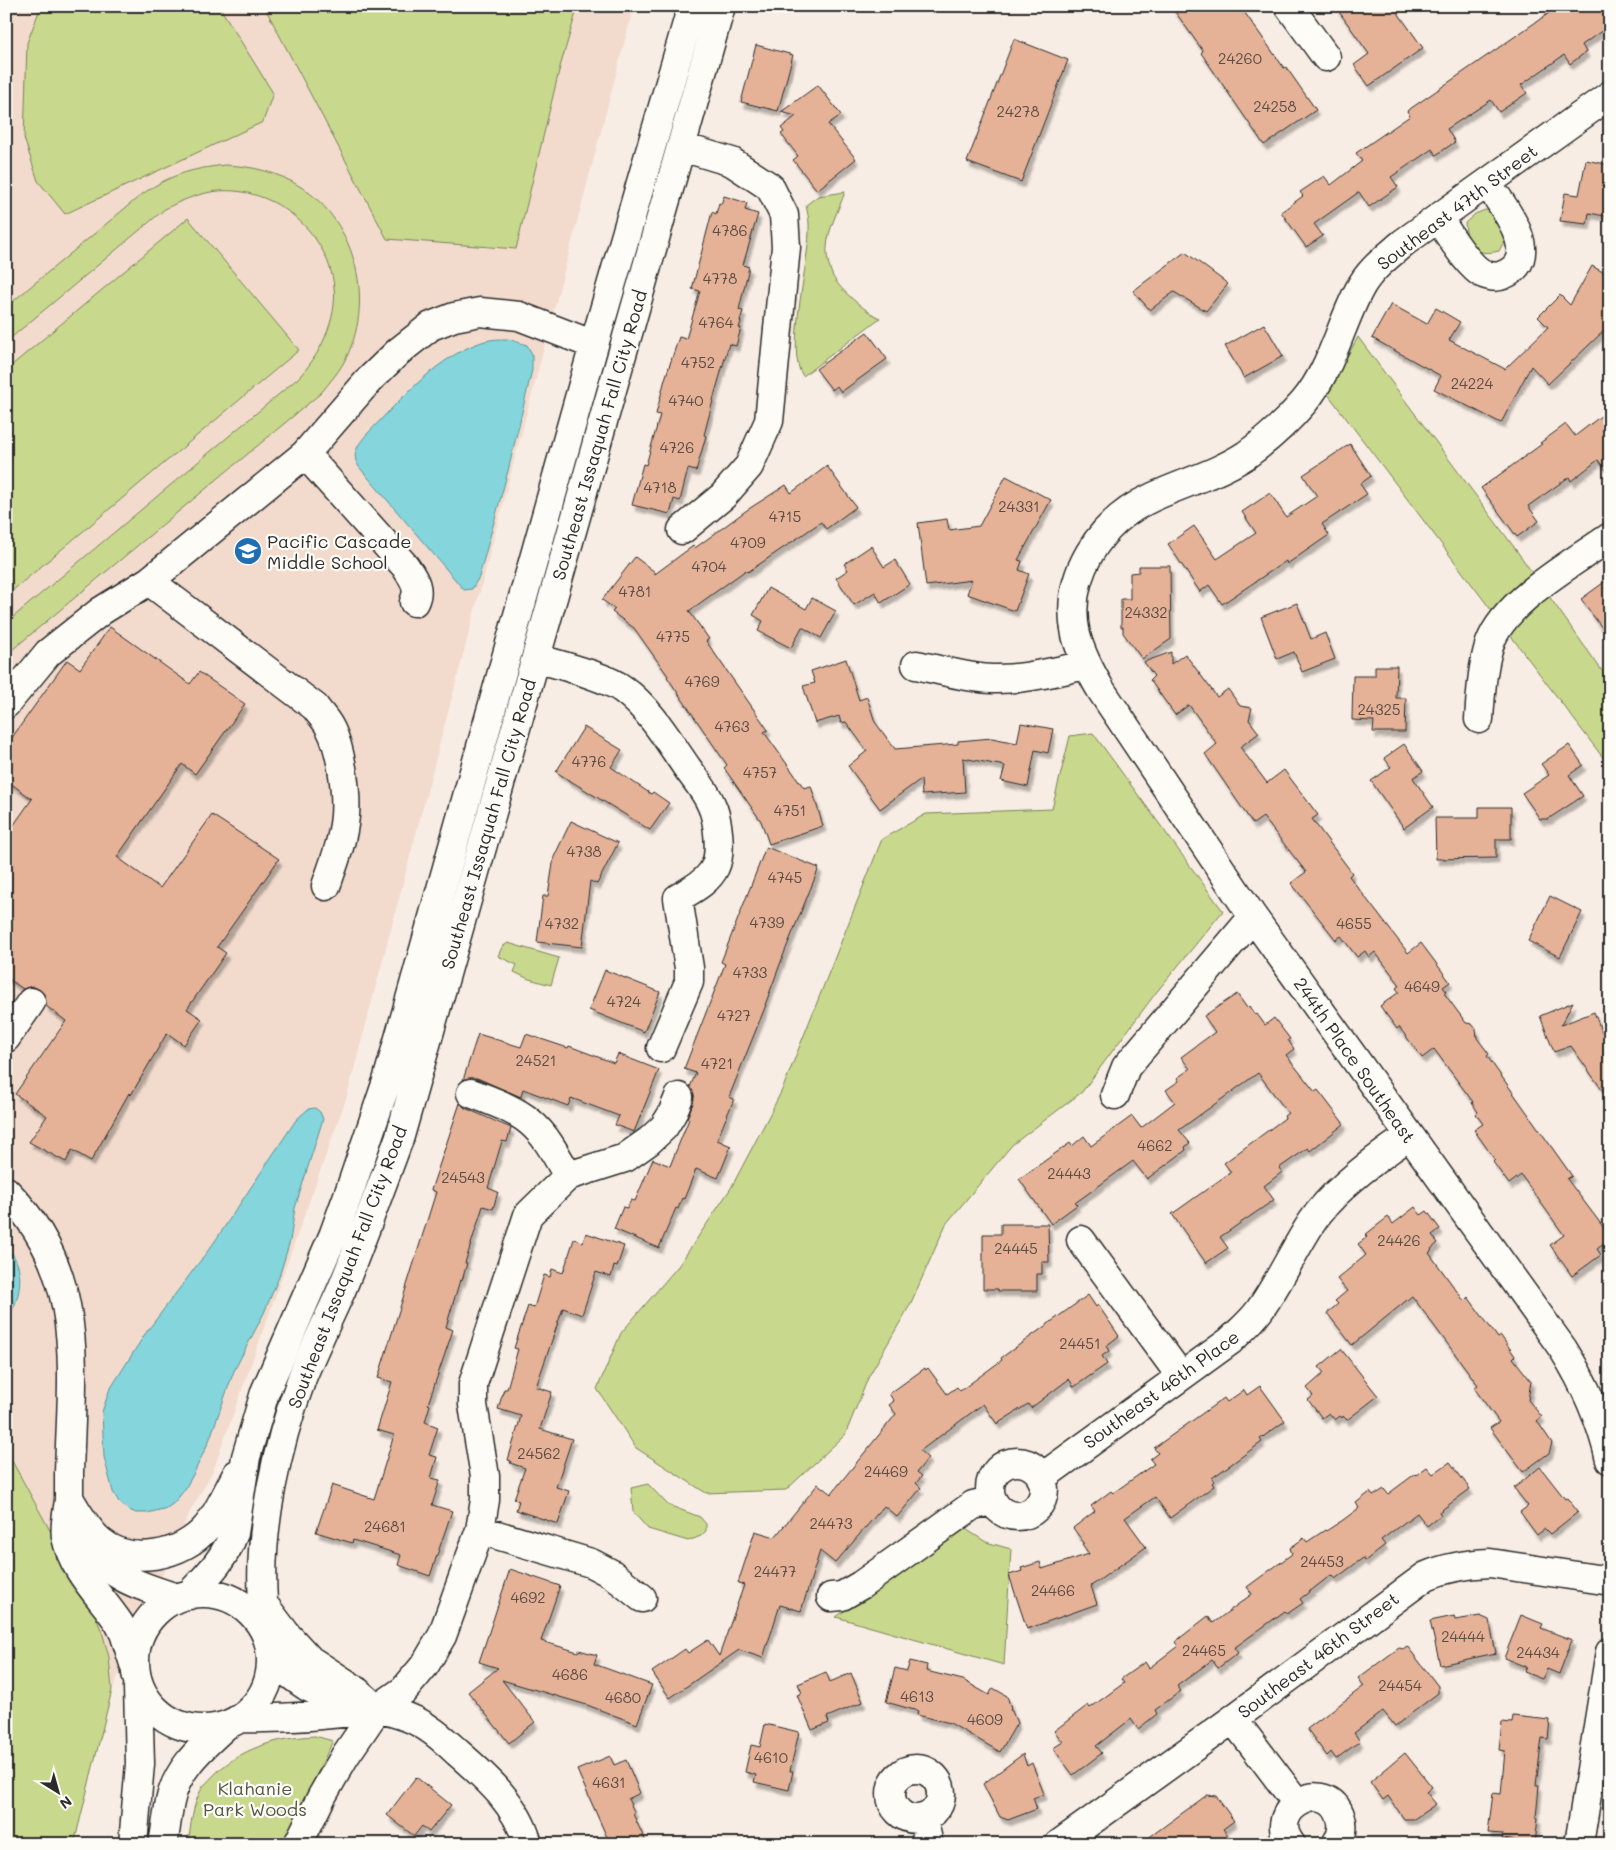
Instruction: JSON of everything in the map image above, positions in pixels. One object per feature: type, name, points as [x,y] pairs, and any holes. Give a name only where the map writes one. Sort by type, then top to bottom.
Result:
[{"type":"street","name":"Southeast Issaquah Fall City Road","points":[[183,1596],[212,1570],[227,1550],[234,1533],[246,1457],[265,1392],[333,1236],[387,1081],[594,345],[692,6]]},
{"type":"street","name":"Southeast Issaquah Fall City Road","points":[[270,1649],[263,1603],[263,1555],[267,1514],[276,1461],[303,1376],[358,1248],[400,1136],[721,6]]},
{"type":"street","points":[[1289,6],[1326,57]]},
{"type":"street","name":"Southeast 47th Street","points":[[1087,665],[1076,635],[1073,606],[1077,582],[1089,554],[1103,532],[1125,512],[1152,498],[1195,481],[1245,456],[1277,431],[1306,400],[1325,369],[1360,288],[1378,263],[1610,95]]},
{"type":"street","points":[[682,147],[732,162],[770,187],[784,215],[786,247],[769,421],[749,466],[723,496],[682,530]]},
{"type":"street","points":[[1438,218],[1475,269],[1488,276],[1503,276],[1514,267],[1521,257],[1521,244],[1512,220],[1488,184]]},
{"type":"street","points":[[6,704],[48,653],[101,611],[149,581],[305,454],[370,379],[398,352],[431,326],[454,317],[480,312],[519,316],[594,345]]},
{"type":"street","points":[[305,454],[405,566],[415,582],[417,596],[414,602]]},
{"type":"street","points":[[1479,719],[1483,672],[1491,641],[1504,618],[1523,599],[1610,537]]},
{"type":"street","points":[[149,581],[315,707],[329,726],[337,745],[342,770],[345,815],[339,849],[326,886]]},
{"type":"street","points":[[536,658],[612,682],[624,689],[639,702],[656,723],[711,802],[716,818],[719,845],[716,866],[704,882],[678,898],[689,968],[689,982],[661,1048]]},
{"type":"street","points":[[916,664],[974,677],[992,679],[1032,676],[1087,665]]},
{"type":"street","name":"244th Place Southeast","points":[[1087,665],[1101,690],[1253,917],[1563,1349],[1606,1427],[1610,1460]]},
{"type":"street","points":[[1114,1095],[1126,1067],[1253,917]]},
{"type":"street","points":[[6,1038],[32,1002]]},
{"type":"street","points":[[471,1093],[504,1107],[530,1122],[542,1134],[568,1176]]},
{"type":"street","points":[[298,1844],[345,1756],[377,1709],[404,1690],[429,1658],[442,1636],[480,1530],[485,1500],[485,1476],[473,1405],[473,1384],[528,1215],[568,1176],[625,1158],[649,1141],[664,1127],[679,1097]]},
{"type":"street","name":"Southeast 46th Place","points":[[831,1597],[842,1596],[861,1585],[973,1505],[992,1501],[1005,1514],[1014,1516],[1024,1516],[1032,1511],[1039,1504],[1043,1496],[1044,1487],[1041,1478],[1244,1328],[1259,1312],[1313,1220],[1330,1201],[1366,1168],[1409,1136]]},
{"type":"street","points":[[6,1191],[32,1221],[49,1250],[61,1280],[70,1320],[74,1363],[66,1534],[72,1556],[85,1578],[124,1633],[136,1674],[148,1703],[163,1718],[182,1727],[202,1730],[232,1723],[325,1716],[377,1709]]},
{"type":"street","points":[[1081,1240],[1180,1375]]},
{"type":"street","points":[[69,1498],[94,1536],[108,1547],[133,1555],[143,1556],[163,1553],[179,1548],[194,1540],[207,1526],[246,1457]]},
{"type":"street","points":[[69,1498],[92,1549],[108,1567],[124,1579],[183,1596]]},
{"type":"street","points":[[480,1530],[591,1563],[612,1574],[642,1598]]},
{"type":"street","name":"Southeast 46th Street","points":[[1059,1844],[1233,1719],[1426,1576],[1441,1570],[1470,1564],[1490,1563],[1610,1581]]},
{"type":"street","points":[[133,1844],[140,1764],[136,1674],[137,1643],[145,1624],[159,1609],[183,1596],[198,1593],[218,1594],[234,1600],[247,1608],[260,1622],[270,1649],[290,1675],[312,1689],[407,1717],[422,1724],[437,1735],[501,1793],[517,1816],[528,1844]]},
{"type":"street","points":[[263,1603],[287,1635],[310,1660],[353,1688],[377,1709]]},
{"type":"street","points":[[164,1844],[170,1799],[180,1775],[193,1756],[232,1723],[255,1707],[265,1691],[271,1674],[270,1649]]},
{"type":"street","points":[[1579,1844],[1610,1652]]},
{"type":"street","points":[[1233,1719],[1296,1803]]},
{"type":"street","points":[[1291,1844],[1285,1830],[1289,1810],[1305,1798],[1316,1797],[1334,1805],[1340,1813],[1343,1823],[1342,1833],[1336,1844]]},
{"type":"shaded area","name":"Pacific Cascade Middle School","points":[[6,6],[634,6],[347,1096],[213,1471],[190,1512],[112,1690],[109,1657],[92,1607],[6,1450]]},
{"type":"green space","points":[[41,6],[219,6],[273,93],[263,122],[65,214],[38,181],[24,138],[27,43]]},
{"type":"green space","points":[[264,6],[578,6],[560,67],[516,249],[387,239]]},
{"type":"green space","points":[[225,165],[245,167],[283,177],[301,187],[320,202],[336,221],[348,243],[356,266],[359,291],[359,315],[354,339],[344,362],[321,393],[6,655],[6,623],[297,379],[313,360],[325,337],[333,312],[334,287],[329,266],[320,247],[308,229],[292,214],[274,203],[254,195],[233,191],[211,192],[199,195],[165,209],[6,342],[6,307],[141,195],[161,182],[180,174]]},
{"type":"green space","points":[[845,192],[828,240],[827,253],[830,268],[839,286],[868,311],[880,318],[803,376],[798,364],[796,347],[797,326],[809,239],[806,205],[818,196]]},
{"type":"green space","points":[[1485,210],[1493,212],[1506,238],[1499,251],[1478,251],[1470,244],[1465,223],[1475,214]]},
{"type":"green space","points":[[188,218],[299,350],[6,596],[6,370]]},
{"type":"green space","points":[[1358,337],[1514,547],[1610,682],[1610,767],[1327,393]]},
{"type":"green space","points":[[1093,733],[1223,911],[1155,994],[1082,1092],[1012,1145],[946,1224],[910,1305],[869,1376],[845,1435],[786,1490],[706,1493],[636,1448],[597,1389],[621,1333],[679,1265],[731,1188],[783,1088],[882,839],[926,814],[1052,809],[1070,736]]},
{"type":"green space","points":[[508,943],[559,958],[551,985],[529,979],[514,972],[517,965],[498,956],[502,947]]},
{"type":"green space","points":[[6,1450],[92,1607],[109,1657],[112,1690],[74,1844],[6,1844]]},
{"type":"green space","points":[[648,1484],[668,1505],[700,1517],[706,1524],[706,1531],[701,1536],[688,1541],[648,1529],[633,1512],[631,1488]]},
{"type":"green space","points":[[961,1526],[986,1542],[1011,1549],[1004,1665],[836,1617]]},
{"type":"green space","name":"Klahanie Park Woods","points":[[315,1736],[333,1741],[283,1844],[188,1844],[196,1801],[204,1785],[223,1767],[259,1746],[286,1739]]},
{"type":"water","points":[[508,339],[527,345],[532,354],[532,370],[508,471],[479,577],[472,589],[464,590],[359,467],[355,458],[359,445],[368,433],[407,393],[437,367],[468,347],[488,340]]},
{"type":"water","points":[[315,1108],[320,1112],[323,1119],[295,1208],[290,1241],[279,1277],[264,1313],[234,1371],[209,1441],[194,1473],[175,1502],[167,1508],[148,1513],[136,1513],[127,1509],[119,1502],[113,1492],[104,1457],[102,1412],[109,1391],[145,1334],[213,1244],[296,1120],[308,1109]]},
{"type":"water","points":[[6,1244],[17,1263],[20,1280],[16,1302],[6,1320]]},
{"type":"building","points":[[1171,6],[1240,6],[1316,110],[1264,145],[1201,53],[1203,51]]},
{"type":"building","points":[[1335,6],[1393,6],[1423,48],[1369,86],[1354,65],[1369,54]]},
{"type":"building","points":[[1544,6],[1610,6],[1610,25],[1582,45],[1586,52],[1570,64],[1564,55],[1521,85],[1527,93],[1499,112],[1491,100],[1447,129],[1455,142],[1436,155],[1432,149],[1391,177],[1398,187],[1369,207],[1359,192],[1314,224],[1323,236],[1306,247],[1281,212],[1303,196],[1300,192],[1324,176],[1331,185],[1362,161],[1356,153],[1410,116],[1407,111],[1549,13]]},
{"type":"building","points":[[1014,39],[1068,60],[1021,182],[967,162]]},
{"type":"building","points":[[756,45],[793,55],[778,111],[741,102]]},
{"type":"building","points":[[818,85],[841,115],[828,124],[856,159],[817,190],[793,160],[798,156],[781,134],[784,132],[781,128],[796,116],[781,112]]},
{"type":"building","points":[[1586,160],[1610,165],[1610,217],[1589,213],[1587,224],[1560,221],[1565,193],[1579,195]]},
{"type":"building","points":[[724,196],[747,203],[745,210],[758,214],[743,265],[749,267],[739,310],[743,311],[739,328],[741,328],[736,346],[729,344],[696,471],[688,469],[680,501],[674,499],[670,514],[632,505],[643,464],[646,465],[660,415],[656,414],[665,379],[679,337],[686,339],[700,291],[692,289],[712,212],[716,214],[719,203],[721,204]]},
{"type":"building","points":[[1185,252],[1228,284],[1206,311],[1174,292],[1150,310],[1133,291]]},
{"type":"building","points":[[1592,266],[1610,276],[1610,325],[1548,384],[1531,366],[1501,423],[1434,389],[1441,376],[1372,338],[1391,304],[1427,324],[1436,308],[1460,322],[1449,340],[1505,369],[1548,327],[1538,317],[1560,295],[1570,305]]},
{"type":"building","points":[[1264,324],[1283,356],[1244,378],[1225,346]]},
{"type":"building","points":[[867,332],[887,359],[841,392],[837,386],[832,390],[816,369]]},
{"type":"building","points":[[1610,409],[1610,475],[1598,460],[1571,481],[1569,477],[1528,506],[1539,521],[1517,537],[1481,488],[1542,444],[1540,443],[1566,424],[1575,436]]},
{"type":"building","points":[[1350,444],[1371,476],[1360,484],[1367,494],[1322,524],[1329,535],[1287,564],[1286,561],[1222,604],[1209,585],[1200,592],[1168,544],[1194,526],[1217,559],[1256,533],[1242,512],[1270,493],[1286,517],[1317,496],[1303,475]]},
{"type":"building","points":[[827,466],[856,507],[826,529],[821,522],[748,572],[746,570],[689,611],[709,639],[706,641],[768,730],[764,732],[804,788],[811,786],[823,826],[769,844],[761,821],[724,768],[727,765],[668,676],[634,628],[612,612],[615,609],[602,600],[635,557],[655,572],[655,574],[693,546],[695,548],[747,510],[786,485],[791,493]]},
{"type":"building","points":[[1006,476],[1051,500],[1018,560],[1022,561],[1019,570],[1029,574],[1015,611],[967,594],[972,580],[926,586],[918,523],[947,519],[949,530],[979,526]]},
{"type":"building","points":[[871,546],[884,567],[895,560],[910,584],[881,603],[875,592],[854,605],[836,578],[848,570],[844,564]]},
{"type":"building","points":[[1139,566],[1170,566],[1171,639],[1142,659],[1123,633],[1123,627],[1121,627],[1121,599],[1130,599],[1130,573],[1139,572]]},
{"type":"building","points":[[1610,578],[1610,639],[1581,599]]},
{"type":"building","points":[[768,588],[806,609],[812,598],[836,611],[821,638],[802,627],[791,648],[758,631],[763,621],[753,615]]},
{"type":"building","points":[[1297,603],[1311,639],[1325,633],[1335,659],[1302,672],[1294,652],[1277,659],[1261,617]]},
{"type":"building","points":[[110,627],[190,684],[199,672],[245,704],[195,774],[182,764],[117,857],[160,888],[212,815],[279,859],[217,947],[226,953],[187,1009],[202,1019],[184,1045],[167,1033],[131,1095],[129,1093],[91,1161],[72,1150],[66,1162],[29,1142],[47,1116],[15,1094],[66,1021],[46,1006],[45,996],[40,990],[32,986],[23,989],[6,977],[6,836],[32,799],[6,780],[6,746],[67,660],[80,669]]},
{"type":"building","points":[[1171,652],[1171,664],[1185,654],[1217,697],[1228,689],[1240,706],[1252,708],[1249,720],[1259,733],[1240,747],[1267,783],[1284,770],[1318,815],[1312,819],[1352,873],[1349,876],[1408,953],[1421,943],[1450,982],[1443,987],[1446,991],[1444,993],[1466,1023],[1472,1024],[1476,1029],[1477,1038],[1489,1054],[1487,1056],[1572,1176],[1567,1179],[1610,1236],[1610,1239],[1597,1249],[1601,1255],[1572,1276],[1550,1245],[1564,1235],[1521,1175],[1509,1184],[1493,1162],[1495,1160],[1474,1130],[1483,1124],[1476,1114],[1478,1112],[1473,1102],[1434,1049],[1422,1058],[1399,1027],[1397,1029],[1380,1006],[1399,992],[1396,988],[1400,985],[1375,952],[1369,957],[1365,951],[1357,957],[1341,936],[1336,940],[1291,883],[1306,872],[1263,817],[1253,824],[1205,754],[1217,744],[1189,705],[1175,715],[1150,680],[1154,676],[1144,662]]},
{"type":"building","points":[[846,659],[859,700],[867,697],[875,722],[895,749],[958,744],[958,741],[992,738],[1017,743],[1021,723],[1053,729],[1048,753],[1035,750],[1028,787],[1001,781],[1005,766],[963,758],[965,792],[922,795],[921,779],[880,809],[848,766],[867,751],[846,722],[841,723],[839,716],[815,723],[803,686],[815,683],[811,671]]},
{"type":"building","points":[[1375,666],[1397,666],[1396,698],[1406,698],[1405,732],[1373,732],[1374,721],[1352,720],[1353,676],[1375,676]]},
{"type":"building","points":[[584,727],[622,750],[611,767],[651,794],[653,792],[669,803],[650,830],[556,772]]},
{"type":"building","points":[[1404,744],[1423,771],[1413,778],[1433,807],[1404,828],[1371,781],[1391,767],[1384,758]]},
{"type":"building","points":[[1569,745],[1583,765],[1569,775],[1583,796],[1548,819],[1540,819],[1522,793],[1549,775],[1541,764]]},
{"type":"building","points":[[1479,807],[1511,807],[1511,839],[1496,839],[1496,858],[1436,859],[1435,818],[1479,818]]},
{"type":"building","points":[[571,821],[618,843],[597,884],[590,881],[582,947],[537,942],[543,896],[548,896],[554,857]]},
{"type":"building","points":[[766,847],[819,868],[729,1097],[734,1099],[717,1140],[731,1146],[718,1178],[696,1169],[684,1199],[682,1198],[678,1209],[676,1208],[659,1248],[614,1229],[623,1207],[627,1208],[631,1200],[635,1201],[653,1159],[670,1166],[689,1119],[687,1118],[694,1095],[690,1087],[696,1073],[684,1069],[725,964],[721,962]]},
{"type":"building","points":[[1550,896],[1582,912],[1560,957],[1528,941]]},
{"type":"building","points":[[605,970],[660,992],[644,1032],[589,1010]]},
{"type":"building","points":[[1237,994],[1247,1008],[1249,1006],[1265,1025],[1274,1018],[1290,1039],[1288,1040],[1294,1049],[1286,1055],[1315,1092],[1318,1090],[1344,1124],[1310,1151],[1308,1148],[1279,1168],[1282,1172],[1264,1186],[1274,1200],[1220,1237],[1228,1248],[1206,1263],[1172,1214],[1231,1172],[1224,1163],[1285,1118],[1284,1116],[1288,1113],[1258,1073],[1179,1130],[1190,1143],[1185,1147],[1186,1150],[1147,1179],[1133,1161],[1075,1203],[1077,1205],[1051,1224],[1019,1179],[1070,1143],[1072,1146],[1084,1136],[1091,1146],[1132,1116],[1141,1128],[1175,1102],[1166,1090],[1179,1081],[1177,1078],[1190,1069],[1181,1057],[1215,1032],[1204,1016]]},
{"type":"building","points":[[1573,1002],[1561,1025],[1594,1012],[1610,1053],[1610,1101],[1571,1046],[1554,1052],[1540,1016]]},
{"type":"building","points":[[478,1034],[521,1047],[526,1034],[568,1048],[569,1046],[614,1063],[618,1054],[659,1070],[634,1132],[615,1125],[619,1116],[571,1098],[568,1106],[523,1089],[521,1097],[477,1078],[463,1080]]},
{"type":"building","points":[[460,1103],[465,1108],[511,1128],[507,1142],[502,1141],[488,1188],[498,1192],[493,1209],[483,1206],[465,1263],[467,1263],[462,1281],[460,1280],[446,1327],[453,1330],[428,1404],[430,1405],[425,1422],[438,1427],[429,1455],[437,1457],[431,1478],[440,1480],[432,1505],[452,1511],[430,1576],[398,1565],[401,1555],[353,1540],[352,1543],[316,1532],[332,1485],[374,1499],[394,1435],[377,1430],[392,1382],[378,1378],[436,1192],[431,1190]]},
{"type":"building","points":[[1415,1207],[1421,1215],[1427,1211],[1440,1229],[1432,1235],[1438,1243],[1429,1253],[1464,1301],[1468,1297],[1498,1338],[1501,1336],[1515,1356],[1513,1358],[1531,1381],[1528,1400],[1542,1417],[1537,1421],[1552,1443],[1549,1453],[1523,1472],[1490,1428],[1499,1422],[1474,1388],[1478,1385],[1412,1296],[1352,1345],[1327,1313],[1338,1304],[1335,1301],[1347,1291],[1337,1279],[1366,1255],[1358,1244],[1367,1237],[1365,1235],[1388,1217],[1393,1224]]},
{"type":"building","points":[[1001,1224],[1048,1224],[1049,1262],[1042,1262],[1042,1274],[1037,1274],[1037,1291],[983,1289],[983,1234],[1001,1234]]},
{"type":"building","points":[[586,1233],[624,1246],[617,1267],[614,1266],[611,1277],[596,1272],[582,1315],[563,1308],[536,1387],[552,1392],[540,1429],[572,1439],[556,1487],[569,1491],[558,1524],[516,1510],[519,1501],[514,1499],[525,1468],[510,1463],[511,1461],[508,1460],[521,1416],[498,1409],[504,1389],[507,1389],[518,1349],[514,1348],[528,1306],[534,1308],[544,1275],[550,1277],[552,1269],[563,1273],[574,1239],[583,1242]]},
{"type":"building","points":[[1088,1295],[1096,1307],[1098,1305],[1119,1336],[1106,1346],[1109,1351],[1102,1356],[1107,1364],[1074,1387],[1069,1379],[1031,1408],[1028,1404],[997,1424],[983,1404],[920,1451],[928,1458],[917,1472],[922,1476],[916,1483],[921,1488],[897,1517],[884,1506],[835,1563],[820,1551],[801,1611],[780,1605],[763,1658],[739,1650],[670,1698],[652,1672],[685,1649],[688,1653],[708,1640],[719,1656],[744,1585],[738,1583],[755,1531],[775,1537],[818,1484],[831,1494],[896,1414],[889,1405],[894,1401],[889,1394],[925,1368],[926,1370],[928,1368],[947,1394],[957,1387],[960,1391],[1002,1360],[1001,1358]]},
{"type":"building","points":[[1341,1349],[1378,1396],[1347,1420],[1340,1416],[1335,1420],[1329,1413],[1322,1418],[1308,1400],[1313,1396],[1307,1388],[1324,1373],[1319,1367]]},
{"type":"building","points":[[1260,1386],[1285,1421],[1260,1439],[1262,1442],[1212,1478],[1214,1486],[1170,1518],[1155,1497],[1125,1518],[1146,1547],[1091,1586],[1097,1604],[1027,1629],[1009,1575],[1022,1571],[1021,1568],[1040,1562],[1042,1569],[1089,1554],[1082,1544],[1084,1543],[1073,1528],[1095,1511],[1091,1506],[1154,1464],[1150,1459],[1158,1453],[1154,1448],[1224,1398],[1227,1402],[1244,1390],[1247,1395]]},
{"type":"building","points":[[1450,1462],[1470,1489],[1439,1512],[1441,1515],[1427,1526],[1417,1513],[1381,1540],[1385,1545],[1365,1561],[1363,1558],[1335,1579],[1331,1575],[1300,1599],[1303,1603],[1287,1614],[1285,1611],[1234,1648],[1238,1653],[1218,1668],[1212,1660],[1177,1686],[1181,1691],[1155,1710],[1157,1714],[1138,1729],[1131,1719],[1096,1746],[1102,1753],[1073,1775],[1053,1748],[1063,1742],[1054,1731],[1088,1705],[1090,1708],[1124,1683],[1121,1679],[1145,1662],[1149,1668],[1178,1646],[1175,1642],[1208,1616],[1213,1623],[1252,1594],[1247,1587],[1292,1554],[1290,1548],[1304,1538],[1307,1542],[1343,1520],[1359,1508],[1356,1503],[1370,1492],[1373,1496],[1384,1489],[1388,1494],[1427,1467],[1433,1474]]},
{"type":"building","points":[[1540,1467],[1565,1499],[1567,1498],[1578,1512],[1550,1534],[1545,1529],[1537,1535],[1520,1512],[1528,1506],[1514,1488]]},
{"type":"building","points":[[510,1569],[560,1586],[541,1641],[578,1652],[579,1650],[597,1655],[594,1664],[652,1685],[637,1724],[587,1705],[502,1680],[535,1722],[509,1743],[468,1692],[498,1668],[479,1662]]},
{"type":"building","points":[[1521,1615],[1543,1624],[1541,1628],[1572,1640],[1559,1674],[1547,1669],[1542,1679],[1524,1672],[1526,1667],[1504,1658]]},
{"type":"building","points":[[1454,1616],[1455,1620],[1480,1616],[1489,1620],[1496,1653],[1440,1665],[1430,1621]]},
{"type":"building","points":[[1407,1646],[1438,1686],[1438,1693],[1395,1726],[1383,1711],[1354,1733],[1360,1741],[1336,1759],[1331,1752],[1327,1756],[1307,1729],[1364,1686],[1358,1678],[1399,1648],[1403,1649]]},
{"type":"building","points":[[910,1661],[927,1665],[926,1671],[963,1680],[989,1695],[993,1688],[1007,1696],[1010,1710],[1017,1723],[1000,1752],[950,1723],[917,1715],[918,1711],[886,1702],[895,1668],[907,1671]]},
{"type":"building","points":[[826,1672],[830,1682],[851,1673],[863,1702],[827,1717],[829,1723],[812,1730],[797,1695],[802,1693],[798,1684]]},
{"type":"building","points":[[1513,1716],[1550,1720],[1548,1739],[1542,1738],[1536,1785],[1539,1785],[1535,1843],[1502,1839],[1503,1834],[1488,1833],[1493,1793],[1501,1794],[1505,1751],[1499,1750],[1502,1722],[1512,1723]]},
{"type":"building","points":[[765,1724],[799,1732],[790,1771],[793,1771],[789,1790],[754,1782],[756,1775],[745,1772],[751,1745],[760,1747]]},
{"type":"building","points":[[1405,1753],[1432,1787],[1426,1792],[1436,1804],[1414,1819],[1404,1819],[1388,1796],[1383,1800],[1370,1782]]},
{"type":"building","points":[[1023,1754],[1027,1766],[1032,1763],[1044,1794],[1033,1798],[1037,1809],[1008,1820],[1000,1817],[983,1784]]},
{"type":"building","points":[[610,1756],[614,1765],[626,1760],[640,1793],[628,1799],[647,1844],[610,1844],[577,1770]]},
{"type":"building","points":[[416,1777],[451,1805],[429,1832],[422,1826],[414,1836],[387,1815]]},
{"type":"building","points":[[1207,1795],[1216,1796],[1234,1821],[1223,1829],[1235,1844],[1140,1844]]},
{"type":"place","name":"Pacific Cascade Middle School","points":[[248,551]]}]
